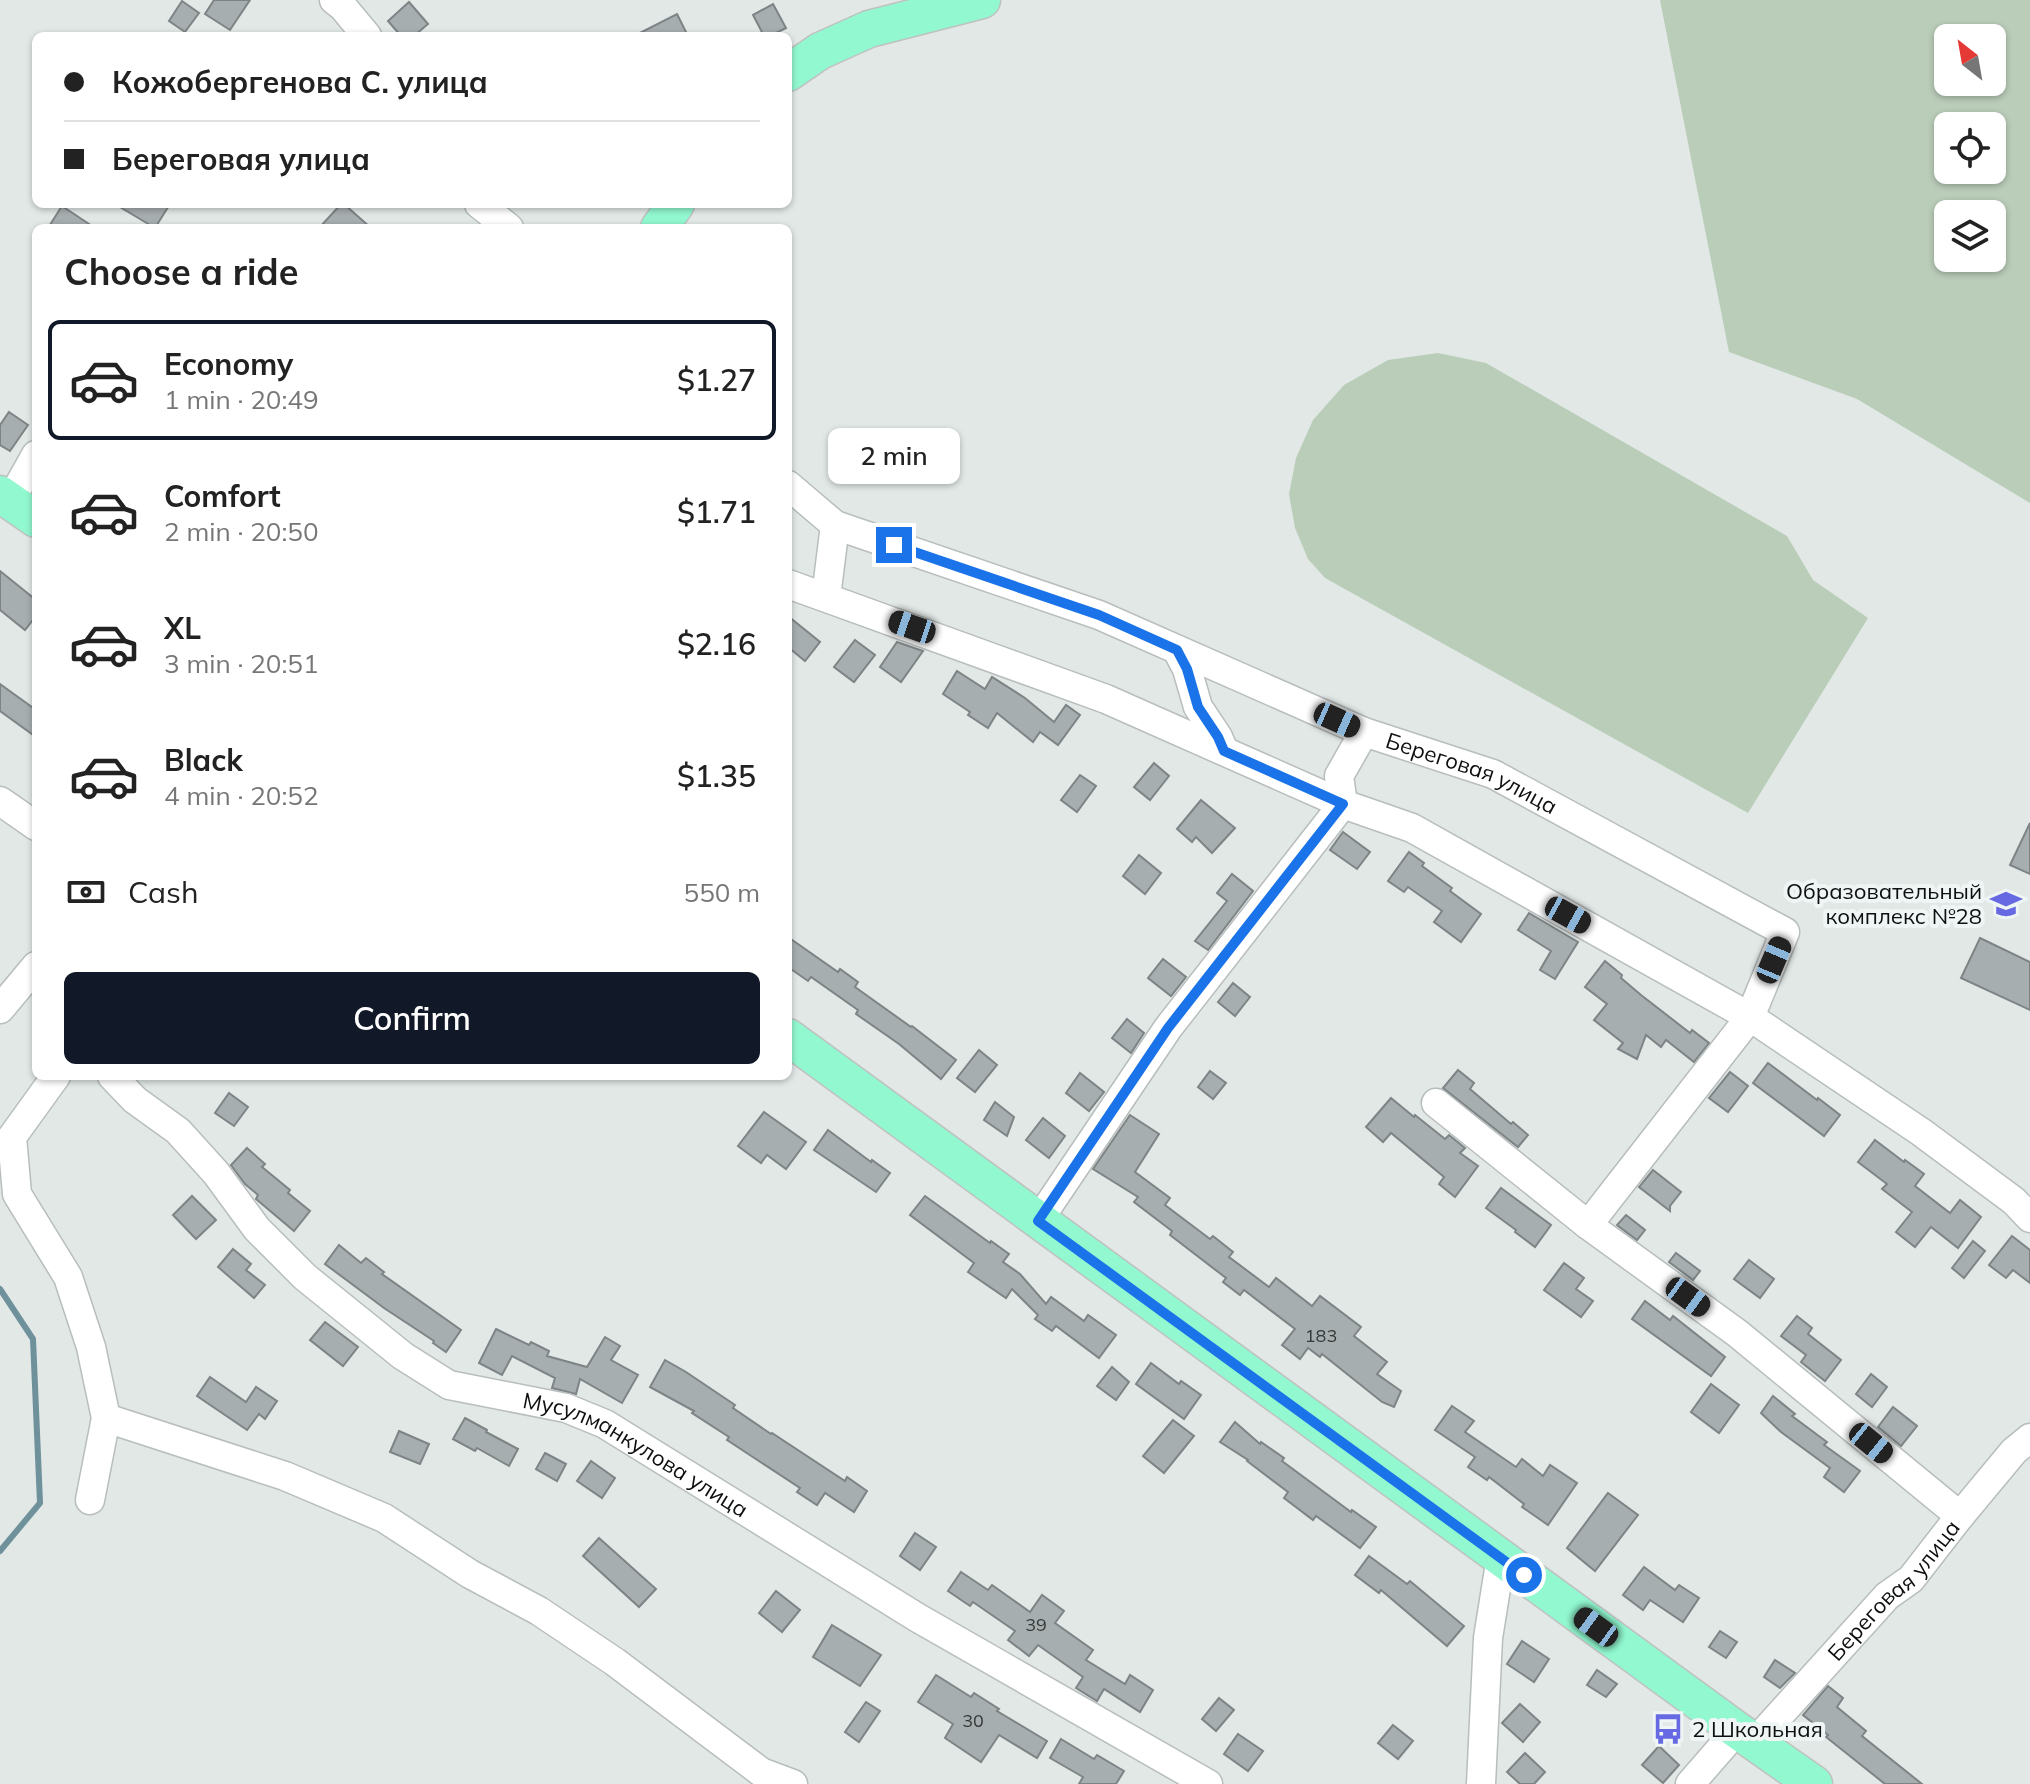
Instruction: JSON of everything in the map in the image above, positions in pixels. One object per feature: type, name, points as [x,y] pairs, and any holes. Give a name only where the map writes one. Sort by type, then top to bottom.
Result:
[{"type":"main road","points":[[792,70],[820,51],[869,29],[966,2]]},
{"type":"main road","points":[[792,1040],[1814,1784]]},
{"type":"street","points":[[344,2],[364,32]]},
{"type":"street","points":[[484,208],[504,224]]},
{"type":"street","points":[[15,505],[32,465]]},
{"type":"street","name":"Береговая улица","points":[[792,488],[835,525],[1099,615],[1364,732],[1493,774],[1785,932],[1750,1017]]},
{"type":"street","points":[[826,597],[835,525]]},
{"type":"street","points":[[792,585],[1106,699],[1343,804],[1412,828],[1750,1017],[1921,1132],[2014,1201],[2030,1218]]},
{"type":"street","points":[[1177,650],[1187,669],[1198,707],[1224,751]]},
{"type":"street","points":[[1038,1221],[1168,1028],[1343,804],[1339,776],[1364,732]]},
{"type":"street","points":[[0,801],[32,823]]},
{"type":"street","points":[[0,1009],[32,971]]},
{"type":"street","points":[[1588,1225],[1750,1017]]},
{"type":"street","points":[[53,1080],[6,1135],[17,1194],[68,1277],[91,1347],[106,1418],[90,1500]]},
{"type":"street","name":"Мусулманкулова улица","points":[[116,1080],[135,1100],[178,1131],[216,1173],[257,1229],[305,1277],[403,1356],[449,1385],[566,1408],[605,1424],[918,1618],[1208,1784]]},
{"type":"street","points":[[1436,1103],[1588,1225],[1737,1333],[1960,1516]]},
{"type":"street","points":[[106,1418],[285,1476],[384,1518],[470,1574],[539,1611],[615,1662],[761,1772],[793,1784]]},
{"type":"street","name":"Береговая улица","points":[[1746,1736],[1887,1596],[1911,1579],[2014,1451],[2030,1438]]},
{"type":"street","points":[[1481,1784],[1488,1638],[1501,1557]]},
{"type":"street","points":[[1690,1784],[1746,1736]]},
{"type":"green space","points":[[1660,0],[2030,0],[2030,503],[1857,399],[1729,352]]},
{"type":"green space","points":[[1438,353],[1486,363],[1787,536],[1813,580],[1868,618],[1748,813],[1325,578],[1308,559],[1295,528],[1289,494],[1296,458],[1313,420],[1344,385],[1388,360]]},
{"type":"building","points":[[214,0],[250,0],[230,30],[205,14]]},
{"type":"building","points":[[182,1],[199,13],[185,32],[169,21]]},
{"type":"building","points":[[409,2],[428,24],[419,32],[398,32],[388,21]]},
{"type":"building","points":[[773,4],[786,28],[778,32],[762,32],[753,15]]},
{"type":"building","points":[[677,14],[686,32],[642,32]]},
{"type":"building","points":[[61,208],[65,208],[89,224],[51,224]]},
{"type":"building","points":[[122,208],[168,208],[158,224],[148,224]]},
{"type":"building","points":[[337,208],[348,208],[366,224],[323,224]]},
{"type":"building","points":[[9,412],[28,425],[10,451],[0,445],[0,425]]},
{"type":"building","points":[[0,571],[32,597],[32,621],[25,630],[0,610]]},
{"type":"building","points":[[792,619],[820,642],[805,661],[792,650]]},
{"type":"building","points":[[855,640],[875,655],[854,682],[834,667]]},
{"type":"building","points":[[897,642],[923,651],[901,682],[880,667]]},
{"type":"building","points":[[957,671],[985,689],[992,677],[1054,722],[1066,705],[1080,715],[1058,745],[1040,732],[1033,742],[997,713],[988,728],[943,694]]},
{"type":"building","points":[[0,684],[32,707],[32,734],[0,711]]},
{"type":"building","points":[[1154,763],[1169,776],[1150,800],[1134,787]]},
{"type":"building","points":[[1080,775],[1096,786],[1077,812],[1061,800]]},
{"type":"building","points":[[1201,800],[1235,828],[1212,853],[1196,837],[1192,842],[1177,829]]},
{"type":"building","points":[[2030,823],[2030,874],[2010,865]]},
{"type":"building","points":[[1343,832],[1370,852],[1357,869],[1330,850]]},
{"type":"building","points":[[1409,852],[1452,888],[1450,891],[1481,914],[1461,942],[1434,922],[1442,911],[1408,887],[1404,892],[1388,881]]},
{"type":"building","points":[[1139,855],[1161,873],[1145,894],[1123,876]]},
{"type":"building","points":[[1232,874],[1253,891],[1208,950],[1195,941],[1227,901],[1217,893]]},
{"type":"building","points":[[1529,913],[1578,942],[1555,979],[1540,970],[1551,951],[1518,930]]},
{"type":"building","points":[[1980,938],[2030,962],[2030,1010],[1961,978]]},
{"type":"building","points":[[792,940],[858,982],[855,987],[956,1060],[941,1079],[856,1014],[858,1010],[811,977],[808,981],[792,970]]},
{"type":"building","points":[[1163,959],[1186,977],[1171,996],[1148,978]]},
{"type":"building","points":[[1605,961],[1641,995],[1690,1033],[1692,1030],[1709,1043],[1694,1062],[1666,1040],[1661,1047],[1646,1035],[1637,1059],[1618,1049],[1623,1043],[1594,1020],[1607,1004],[1585,987]]},
{"type":"building","points":[[1233,983],[1250,997],[1235,1016],[1218,1002]]},
{"type":"building","points":[[1127,1019],[1144,1033],[1131,1053],[1112,1038]]},
{"type":"building","points":[[979,1050],[997,1065],[975,1092],[957,1078]]},
{"type":"building","points":[[1768,1063],[1840,1115],[1824,1136],[1753,1083]]},
{"type":"building","points":[[1458,1070],[1474,1083],[1470,1089],[1528,1135],[1518,1147],[1443,1088]]},
{"type":"building","points":[[1210,1071],[1226,1083],[1213,1099],[1198,1087]]},
{"type":"building","points":[[1730,1072],[1748,1086],[1728,1112],[1709,1098]]},
{"type":"building","points":[[1080,1073],[1104,1092],[1089,1111],[1066,1093]]},
{"type":"building","points":[[229,1093],[248,1107],[234,1126],[215,1113]]},
{"type":"building","points":[[1391,1098],[1445,1139],[1449,1135],[1465,1148],[1460,1153],[1478,1166],[1455,1197],[1439,1184],[1444,1177],[1391,1133],[1383,1142],[1366,1127]]},
{"type":"building","points":[[995,1102],[1014,1117],[1007,1136],[984,1120]]},
{"type":"building","points":[[764,1112],[806,1142],[786,1169],[767,1155],[761,1163],[738,1146]]},
{"type":"building","points":[[1130,1115],[1159,1134],[1135,1172],[1170,1198],[1165,1205],[1210,1239],[1213,1236],[1233,1252],[1229,1257],[1269,1287],[1276,1278],[1312,1306],[1320,1296],[1361,1327],[1354,1336],[1387,1362],[1377,1374],[1401,1391],[1394,1407],[1382,1402],[1322,1354],[1320,1357],[1308,1348],[1300,1359],[1282,1345],[1295,1329],[1244,1290],[1240,1295],[1223,1282],[1226,1278],[1170,1235],[1172,1231],[1134,1202],[1138,1197],[1093,1169]]},
{"type":"building","points":[[1043,1118],[1065,1136],[1049,1158],[1026,1140]]},
{"type":"building","points":[[828,1130],[890,1173],[876,1192],[814,1150]]},
{"type":"building","points":[[1875,1140],[1924,1174],[1915,1186],[1950,1213],[1960,1200],[1981,1217],[1958,1248],[1931,1227],[1915,1247],[1896,1232],[1912,1212],[1882,1189],[1887,1184],[1858,1162]]},
{"type":"building","points":[[247,1148],[265,1164],[262,1167],[290,1190],[288,1193],[310,1211],[294,1231],[256,1199],[258,1195],[231,1165]]},
{"type":"building","points":[[1653,1170],[1681,1192],[1670,1206],[1670,1211],[1639,1187]]},
{"type":"building","points":[[1501,1188],[1551,1225],[1535,1247],[1486,1208]]},
{"type":"building","points":[[192,1196],[216,1220],[196,1239],[173,1215]]},
{"type":"building","points":[[925,1196],[1009,1254],[1003,1262],[1020,1274],[1046,1304],[1051,1297],[1084,1321],[1088,1315],[1116,1335],[1099,1358],[1056,1326],[1052,1331],[1035,1319],[1038,1315],[1012,1289],[1006,1298],[968,1272],[974,1263],[910,1215]]},
{"type":"building","points":[[1626,1215],[1645,1230],[1637,1240],[1617,1225]]},
{"type":"building","points":[[2012,1236],[2030,1250],[2030,1283],[2013,1270],[2006,1278],[1989,1265]]},
{"type":"building","points":[[1973,1241],[1985,1251],[1964,1278],[1952,1268]]},
{"type":"building","points":[[339,1245],[361,1263],[366,1258],[384,1272],[382,1274],[461,1330],[446,1352],[325,1264]]},
{"type":"building","points":[[233,1249],[251,1264],[246,1270],[265,1285],[254,1298],[218,1267]]},
{"type":"building","points":[[1676,1253],[1700,1271],[1693,1280],[1669,1262]]},
{"type":"building","points":[[1749,1260],[1774,1279],[1760,1298],[1734,1279]]},
{"type":"building","points":[[1564,1263],[1584,1278],[1576,1289],[1593,1301],[1581,1317],[1544,1290]]},
{"type":"building","points":[[1645,1301],[1670,1320],[1673,1316],[1725,1357],[1711,1376],[1632,1319]]},
{"type":"building","points":[[1797,1316],[1812,1328],[1808,1334],[1841,1360],[1825,1381],[1801,1362],[1806,1355],[1781,1336]]},
{"type":"building","points":[[325,1322],[358,1347],[343,1366],[310,1340]]},
{"type":"building","points":[[496,1329],[549,1351],[547,1356],[587,1367],[605,1337],[620,1346],[611,1360],[638,1375],[622,1403],[580,1379],[576,1394],[552,1388],[555,1378],[512,1356],[502,1375],[479,1363]]},
{"type":"building","points":[[665,1360],[735,1405],[733,1408],[771,1434],[845,1481],[847,1477],[867,1491],[854,1512],[825,1493],[817,1505],[797,1492],[800,1488],[727,1440],[729,1437],[692,1413],[694,1411],[650,1387]]},
{"type":"building","points":[[1151,1363],[1179,1384],[1181,1381],[1201,1395],[1184,1419],[1136,1384]]},
{"type":"building","points":[[1112,1367],[1129,1382],[1116,1400],[1097,1386]]},
{"type":"building","points":[[1871,1374],[1887,1387],[1872,1407],[1856,1394]]},
{"type":"building","points":[[210,1377],[246,1402],[256,1387],[277,1401],[265,1419],[259,1414],[247,1430],[197,1396]]},
{"type":"building","points":[[1711,1384],[1739,1405],[1719,1433],[1691,1412]]},
{"type":"building","points":[[1773,1396],[1795,1414],[1792,1416],[1827,1442],[1824,1445],[1860,1471],[1844,1492],[1824,1477],[1830,1468],[1761,1413]]},
{"type":"building","points":[[1452,1406],[1474,1421],[1465,1432],[1516,1467],[1522,1459],[1543,1476],[1550,1465],[1577,1483],[1548,1525],[1522,1507],[1524,1504],[1489,1477],[1487,1480],[1468,1467],[1475,1457],[1435,1430]]},
{"type":"building","points":[[1893,1407],[1917,1426],[1901,1446],[1878,1427]]},
{"type":"building","points":[[465,1418],[518,1449],[509,1466],[453,1439]]},
{"type":"building","points":[[1173,1420],[1194,1436],[1164,1473],[1143,1456]]},
{"type":"building","points":[[1235,1422],[1260,1444],[1284,1458],[1282,1461],[1376,1527],[1360,1548],[1316,1516],[1313,1520],[1284,1498],[1288,1492],[1220,1442]]},
{"type":"building","points":[[399,1431],[429,1444],[420,1464],[390,1452]]},
{"type":"building","points":[[545,1453],[566,1464],[557,1481],[536,1469]]},
{"type":"building","points":[[591,1461],[615,1478],[602,1498],[577,1481]]},
{"type":"building","points":[[1608,1493],[1638,1515],[1595,1571],[1567,1548]]},
{"type":"building","points":[[915,1533],[936,1547],[920,1570],[900,1556]]},
{"type":"building","points":[[599,1538],[656,1589],[639,1607],[583,1556]]},
{"type":"building","points":[[1369,1556],[1407,1584],[1410,1581],[1464,1626],[1447,1646],[1381,1590],[1379,1593],[1355,1575]]},
{"type":"building","points":[[1644,1567],[1675,1590],[1679,1585],[1699,1598],[1683,1622],[1650,1600],[1643,1610],[1623,1595]]},
{"type":"building","points":[[961,1572],[988,1590],[992,1585],[1030,1612],[1042,1595],[1064,1611],[1055,1623],[1093,1650],[1086,1660],[1125,1684],[1130,1675],[1153,1690],[1140,1712],[1104,1689],[1097,1701],[1076,1688],[1083,1677],[1038,1645],[1029,1656],[1008,1640],[1015,1631],[973,1602],[970,1606],[948,1591]]},
{"type":"building","points":[[776,1591],[800,1610],[782,1632],[759,1613]]},
{"type":"building","points":[[832,1625],[881,1655],[860,1686],[813,1657]]},
{"type":"building","points":[[1720,1631],[1737,1642],[1726,1658],[1709,1647]]},
{"type":"building","points":[[1522,1641],[1549,1659],[1534,1682],[1507,1664]]},
{"type":"building","points":[[1775,1660],[1795,1673],[1780,1688],[1764,1677]]},
{"type":"building","points":[[1597,1670],[1617,1684],[1606,1697],[1587,1685]]},
{"type":"building","points":[[936,1675],[971,1697],[974,1693],[999,1709],[997,1711],[1047,1741],[1037,1758],[999,1735],[981,1762],[945,1738],[953,1724],[918,1702]]},
{"type":"building","points":[[1828,1686],[1843,1698],[1837,1707],[1866,1731],[1862,1736],[1922,1784],[1885,1784],[1803,1715]]},
{"type":"building","points":[[1219,1698],[1234,1710],[1216,1731],[1202,1719]]},
{"type":"building","points":[[866,1702],[880,1711],[859,1742],[845,1732]]},
{"type":"building","points":[[1520,1704],[1540,1722],[1523,1742],[1502,1723]]},
{"type":"building","points":[[1393,1725],[1413,1741],[1398,1759],[1378,1743]]},
{"type":"building","points":[[1238,1734],[1263,1751],[1248,1771],[1224,1754]]},
{"type":"building","points":[[1061,1739],[1094,1759],[1097,1755],[1124,1771],[1116,1784],[1079,1784],[1083,1777],[1050,1758]]},
{"type":"building","points":[[1659,1746],[1679,1765],[1663,1783],[1642,1765]]},
{"type":"building","points":[[1525,1753],[1545,1772],[1534,1784],[1520,1784],[1507,1772]]},
{"type":"waterway","points":[[0,1289],[33,1339],[40,1503],[0,1551]]},
{"type":"place","name":"Образовательный комплекс №28","points":[[2006,904]]},
{"type":"place","name":"2 Школьная","points":[[1668,1729]]},
{"type":"route","points":[[894,545],[1099,615],[1177,650],[1187,669],[1198,707],[1224,751],[1343,804],[1168,1028],[1038,1221],[1524,1575]]}]
